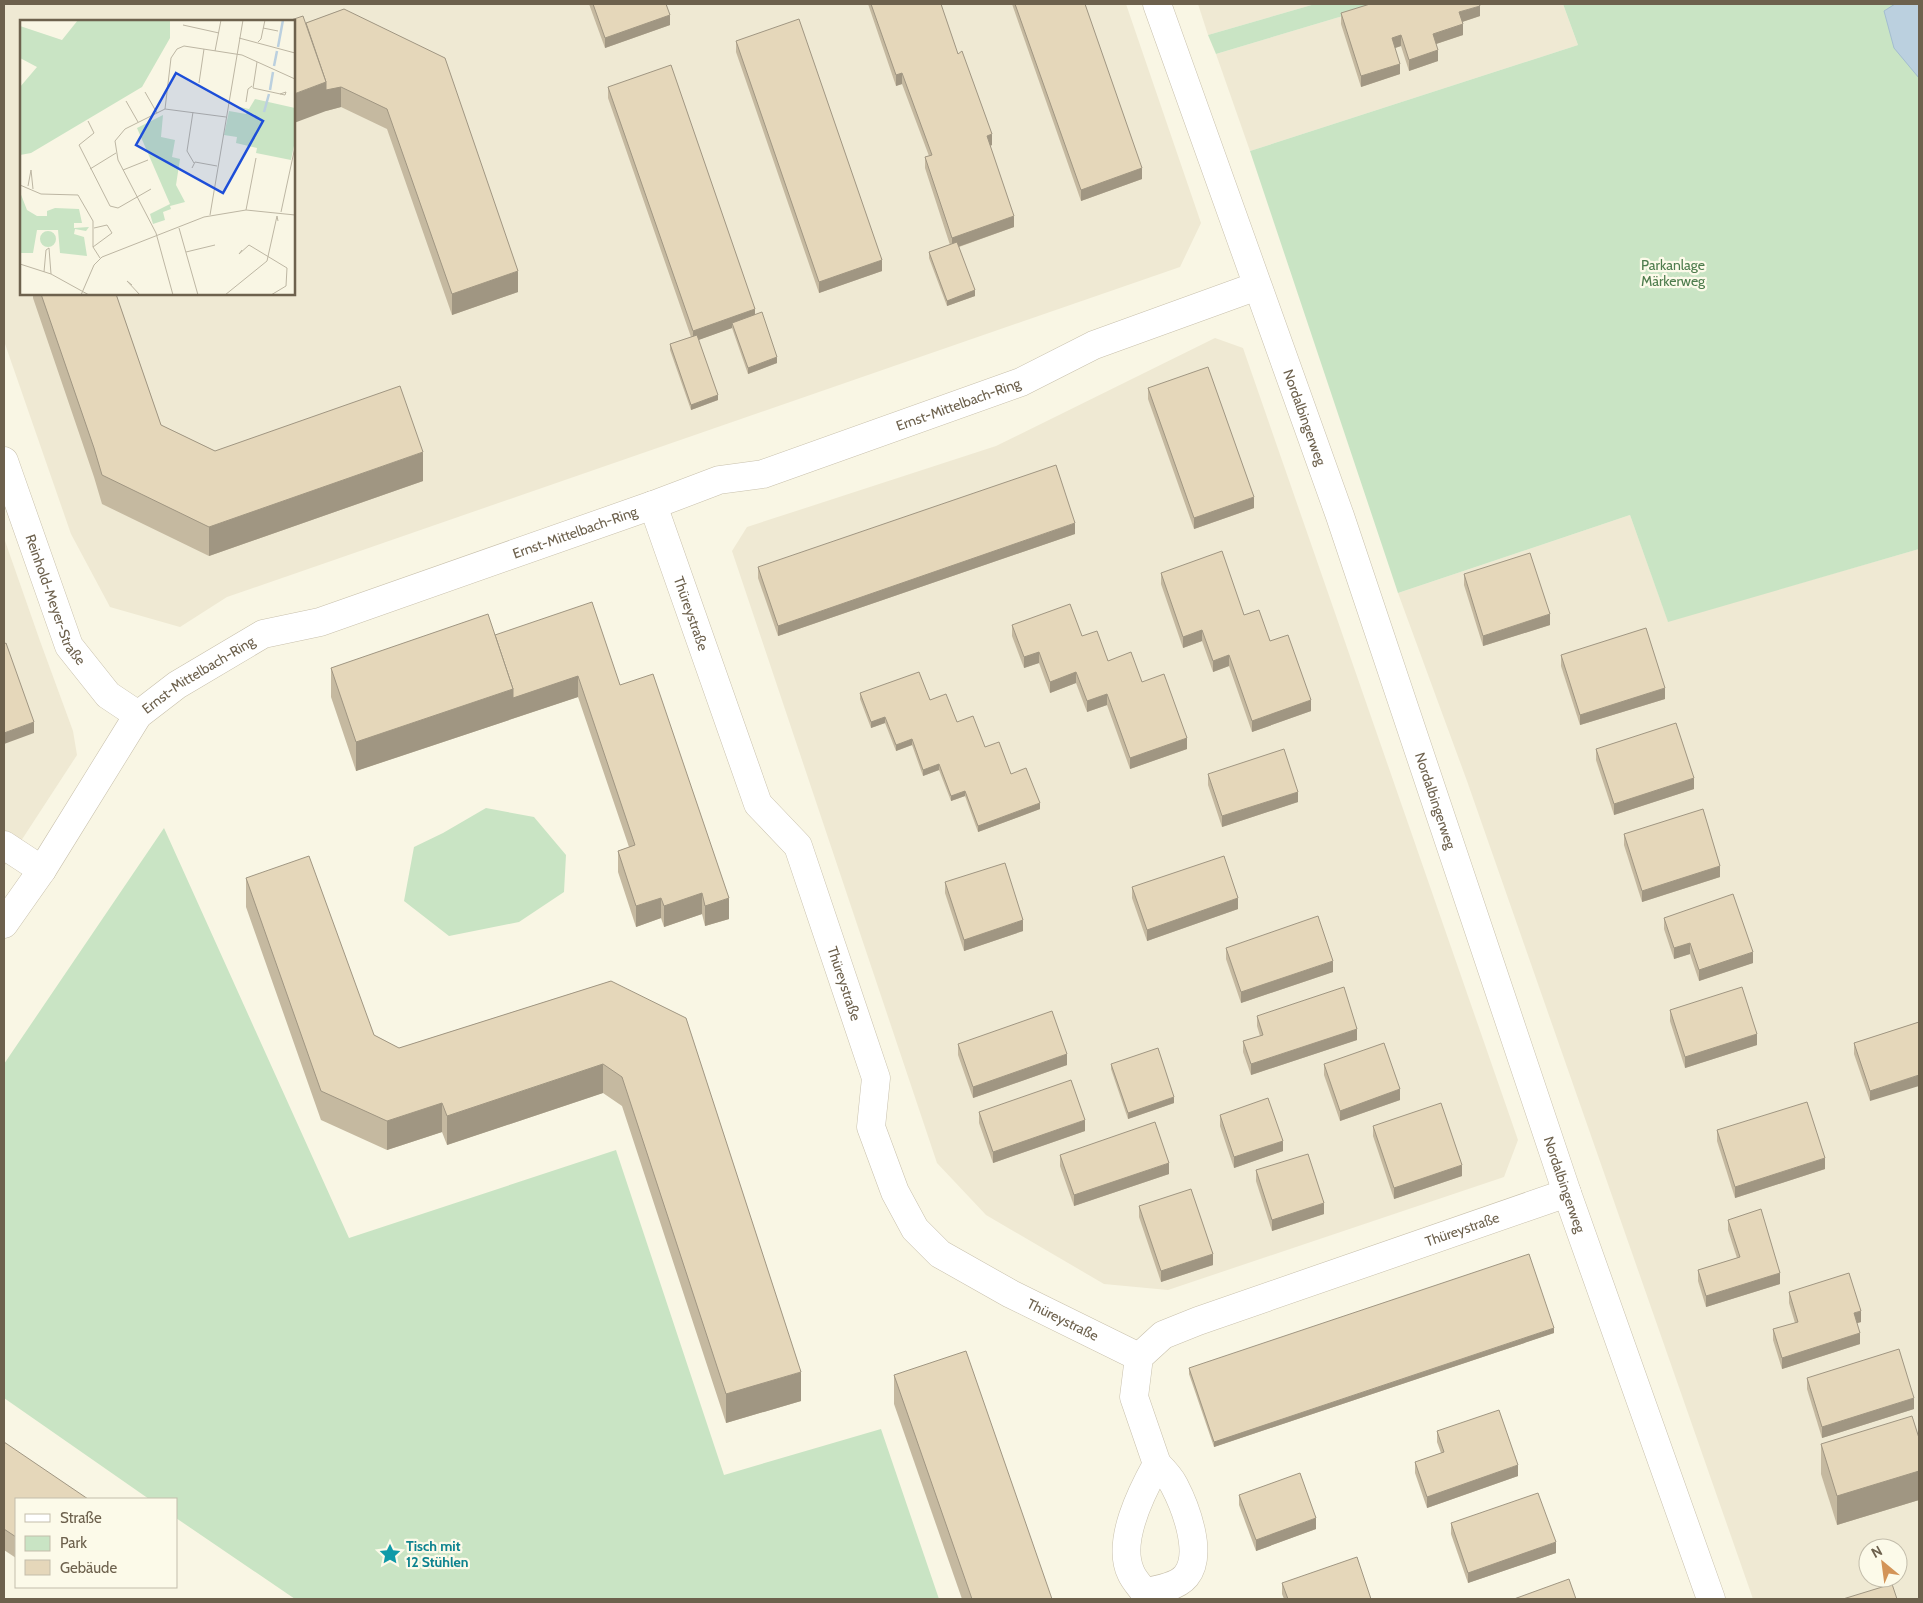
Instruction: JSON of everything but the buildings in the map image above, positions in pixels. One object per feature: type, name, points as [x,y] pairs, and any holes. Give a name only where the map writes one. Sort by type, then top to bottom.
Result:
[{"type":"street","name":"Nordalbingerweg","points":[[1158,4],[1355,561],[1567,1193],[1711,1599]]},
{"type":"street","name":"Ernst-Mittelbach-Ring","points":[[4,924],[42,870],[138,715],[177,685],[263,634],[320,622],[720,480],[763,474],[1021,382],[1094,345],[1257,286]]},
{"type":"street","name":"Reinhold-Meyer-Straße","points":[[4,461],[69,646],[108,695],[138,715]]},
{"type":"street","name":"Thüreystraße","points":[[653,505],[758,804],[798,846],[876,1078],[870,1127],[895,1192],[915,1229],[940,1254],[1011,1294],[1139,1357],[1162,1335],[1198,1321],[1567,1193]]},
{"type":"street","points":[[4,844],[42,870]]},
{"type":"street","points":[[1139,1357],[1134,1397],[1157,1464]]},
{"type":"shaded area","points":[[4,4],[1126,4],[1201,223],[1180,267],[227,597],[180,627],[110,607],[71,534],[4,341]]},
{"type":"shaded area","points":[[1198,4],[1315,4],[1208,35]]},
{"type":"shaded area","points":[[1383,4],[1563,4],[1578,45],[1250,151],[1216,54]]},
{"type":"shaded area","points":[[1215,338],[1243,348],[1518,1140],[1504,1177],[1168,1290],[1104,1284],[986,1215],[937,1163],[732,551],[747,527],[996,446]]},
{"type":"shaded area","points":[[1630,515],[1668,621],[1919,549],[1919,1599],[1753,1599],[1467,781],[1398,593]]},
{"type":"shaded area","points":[[4,538],[73,731],[77,755],[4,867]]},
{"type":"green space","points":[[1315,4],[1383,4],[1216,54],[1208,35]]},
{"type":"green space","name":"Parkanlage Märkerweg","points":[[1563,4],[1919,4],[1919,549],[1668,622],[1630,515],[1398,593],[1250,151],[1578,45]]},
{"type":"green space","points":[[486,808],[534,817],[566,855],[564,892],[519,922],[449,936],[404,901],[414,847],[443,833]]},
{"type":"green space","points":[[164,828],[349,1238],[616,1150],[724,1475],[881,1429],[939,1599],[295,1599],[178,1519],[178,1498],[148,1498],[4,1398],[4,1064]]},
{"type":"water","points":[[1895,4],[1919,4],[1919,78],[1894,48],[1884,11]]},
{"type":"place","name":"Tisch mit 12 Stühlen","points":[[390,1554]]}]
